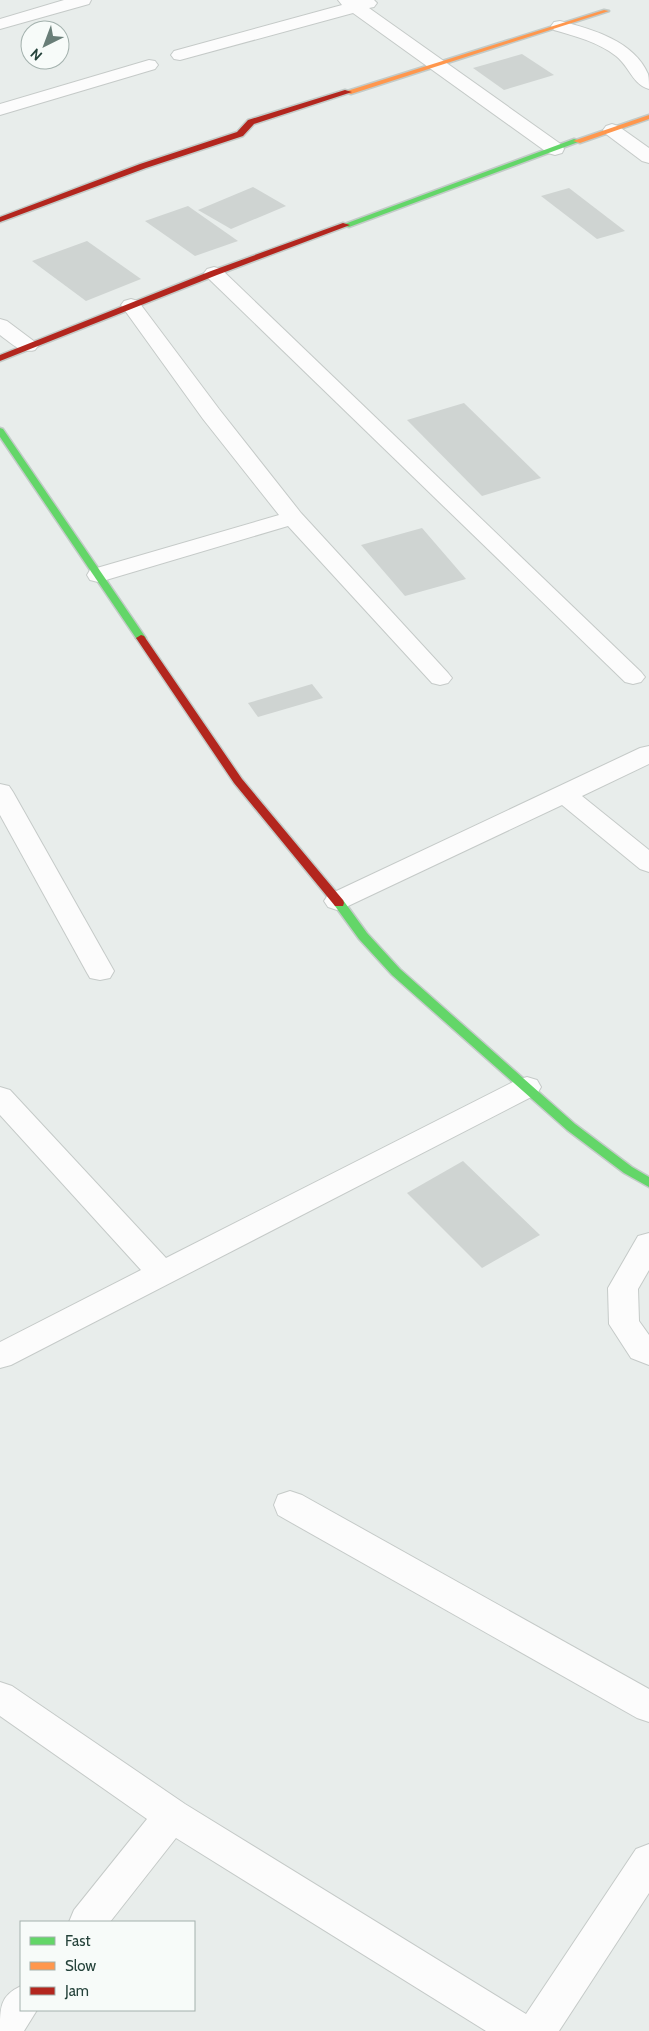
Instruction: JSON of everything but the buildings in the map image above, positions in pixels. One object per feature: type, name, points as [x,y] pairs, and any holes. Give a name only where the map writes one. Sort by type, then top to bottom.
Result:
[{"type":"street","points":[[0,24],[83,0]]},
{"type":"street","points":[[180,55],[351,3],[379,0]]},
{"type":"street","points":[[351,3],[555,149]]},
{"type":"street","points":[[0,220],[143,166],[240,134],[251,122],[606,11]]},
{"type":"street","points":[[560,26],[600,39],[609,44],[625,55],[642,79],[649,84]]},
{"type":"street","points":[[0,110],[149,65]]},
{"type":"street","points":[[0,358],[214,273],[555,149],[649,117]]},
{"type":"street","points":[[612,130],[649,156]]},
{"type":"street","points":[[214,273],[633,678]]},
{"type":"street","points":[[131,305],[211,414],[293,518],[440,678]]},
{"type":"street","points":[[0,325],[28,346]]},
{"type":"street","points":[[0,431],[238,781],[337,901],[363,936],[396,972],[526,1088],[572,1127],[628,1170],[649,1183]]},
{"type":"street","points":[[98,575],[293,518]]},
{"type":"street","points":[[337,901],[649,754]]},
{"type":"street","points":[[0,792],[100,971]]},
{"type":"street","points":[[564,794],[649,863]]},
{"type":"street","points":[[0,1356],[526,1088]]},
{"type":"street","points":[[0,1097],[162,1273]]},
{"type":"street","points":[[649,1244],[623,1288],[624,1324],[642,1349],[649,1354]]},
{"type":"street","points":[[290,1505],[649,1707]]},
{"type":"street","points":[[0,1697],[172,1816],[520,2031]]},
{"type":"street","points":[[88,1921],[172,1816]]},
{"type":"street","points":[[537,2031],[649,1861]]},
{"type":"street","points":[[0,2031],[20,2005]]},
{"type":"traffic: fast","points":[[346,225],[577,141]]},
{"type":"traffic: fast","points":[[0,431],[141,638]]},
{"type":"traffic: fast","points":[[339,903],[363,936],[396,972],[571,1127],[628,1170],[649,1183]]},
{"type":"traffic: slow","points":[[348,92],[606,11]]},
{"type":"traffic: slow","points":[[577,141],[649,117]]},
{"type":"traffic: jam","points":[[0,220],[143,166],[240,134],[251,122],[348,92]]},
{"type":"traffic: jam","points":[[0,358],[214,273],[346,225]]},
{"type":"traffic: jam","points":[[141,638],[238,781],[339,903]]}]
